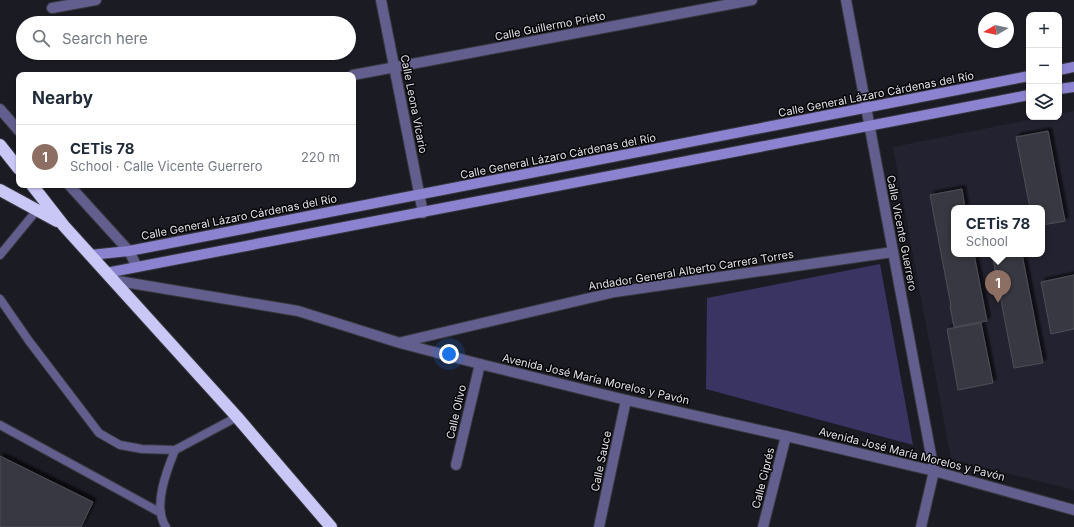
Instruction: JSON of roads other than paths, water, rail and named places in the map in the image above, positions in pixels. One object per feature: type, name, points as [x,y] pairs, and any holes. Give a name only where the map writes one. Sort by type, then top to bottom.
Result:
[{"type":"highway","points":[[0,145],[16,165]]},
{"type":"highway","points":[[34,188],[64,226],[237,417],[331,527]]},
{"type":"highway","points":[[0,190],[64,226]]},
{"type":"street","points":[[52,8],[96,0]]},
{"type":"street","name":"Calle Leona Vicario","points":[[381,0],[423,213]]},
{"type":"street","name":"Calle Guillermo Prieto","points":[[356,74],[752,0]]},
{"type":"street","name":"Calle Vicente Guerrero","points":[[846,0],[934,471]]},
{"type":"street","points":[[1062,69],[1074,67]]},
{"type":"street","name":"Calle General Lázaro Cárdenas del Río","points":[[90,255],[129,251],[1026,77]]},
{"type":"street","points":[[1062,89],[1074,87]]},
{"type":"street","points":[[109,277],[137,267],[1026,96]]},
{"type":"street","points":[[0,109],[16,128]]},
{"type":"street","points":[[71,188],[129,251],[137,267]]},
{"type":"street","name":"Andador General Alberto Carrera Torres","points":[[400,342],[615,292],[893,252]]},
{"type":"street","name":"Avenida José María Morelos y Pavón","points":[[109,277],[298,311],[400,342],[480,364],[626,400],[934,471],[1074,510]]},
{"type":"street","name":"Calle Olivo","points":[[456,465],[480,364]]},
{"type":"street","name":"Calle Sauce","points":[[599,527],[626,400]]},
{"type":"street","name":"Calle Ciprés","points":[[764,527],[786,436]]},
{"type":"street","points":[[921,527],[934,471]]},
{"type":"lane","points":[[0,255],[37,210]]},
{"type":"lane","points":[[0,299],[29,341],[99,433],[120,445],[175,450],[237,417]]},
{"type":"lane","points":[[0,425],[161,513]]},
{"type":"lane","points":[[166,527],[161,513],[161,495],[165,473],[175,450]]},
{"type":"place","name":"CETis 78","points":[[998,303]]}]
